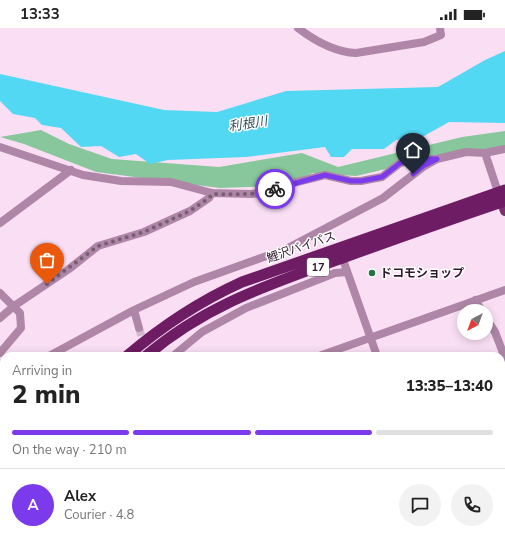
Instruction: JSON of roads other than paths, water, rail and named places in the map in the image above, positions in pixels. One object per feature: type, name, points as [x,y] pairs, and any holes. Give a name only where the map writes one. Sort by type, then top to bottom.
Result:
[{"type":"highway","name":"鯉沢バイパス","points":[[132,352],[171,321],[217,293],[249,279],[341,253],[503,199]]},
{"type":"highway","name":"鯉沢バイパス","points":[[151,352],[178,331],[224,304],[341,253]]},
{"type":"street","points":[[298,28],[325,45],[346,52],[356,52],[424,42],[441,35],[440,28]]},
{"type":"street","points":[[0,146],[83,175],[121,181],[171,182],[212,194],[251,194],[268,192],[293,183],[325,175],[351,181],[361,181],[382,177],[400,163],[418,159],[437,159]]},
{"type":"street","points":[[56,352],[134,310],[194,282],[286,249],[384,198],[423,166],[437,159],[466,152],[484,153],[505,149]]},
{"type":"street","points":[[484,153],[503,199]]},
{"type":"street","points":[[0,223],[71,170]]},
{"type":"street","points":[[0,318],[14,306],[68,269],[98,246],[144,232],[190,211],[209,198],[212,194]]},
{"type":"street","points":[[341,253],[375,352]]},
{"type":"street","points":[[178,352],[202,332],[246,308],[335,273],[347,272]]},
{"type":"street","points":[[331,352],[505,290]]},
{"type":"street","points":[[0,293],[20,313],[21,328],[1,352]]},
{"type":"street","points":[[475,300],[478,304]]},
{"type":"street","points":[[134,310],[139,328]]},
{"type":"street","points":[[493,330],[502,352]]},
{"type":"water","name":"利根川","points":[[505,51],[505,123],[449,122],[424,136],[396,140],[384,149],[352,149],[344,157],[331,157],[325,147],[246,157],[168,160],[150,164],[136,154],[119,157],[101,146],[81,147],[61,128],[42,125],[35,118],[13,114],[0,101],[0,74],[164,110],[217,112],[286,91],[438,87],[485,60]]},
{"type":"tunnel","points":[[139,328],[145,348]]},
{"type":"place","name":"ドコモショップ","points":[[372,273]]}]
